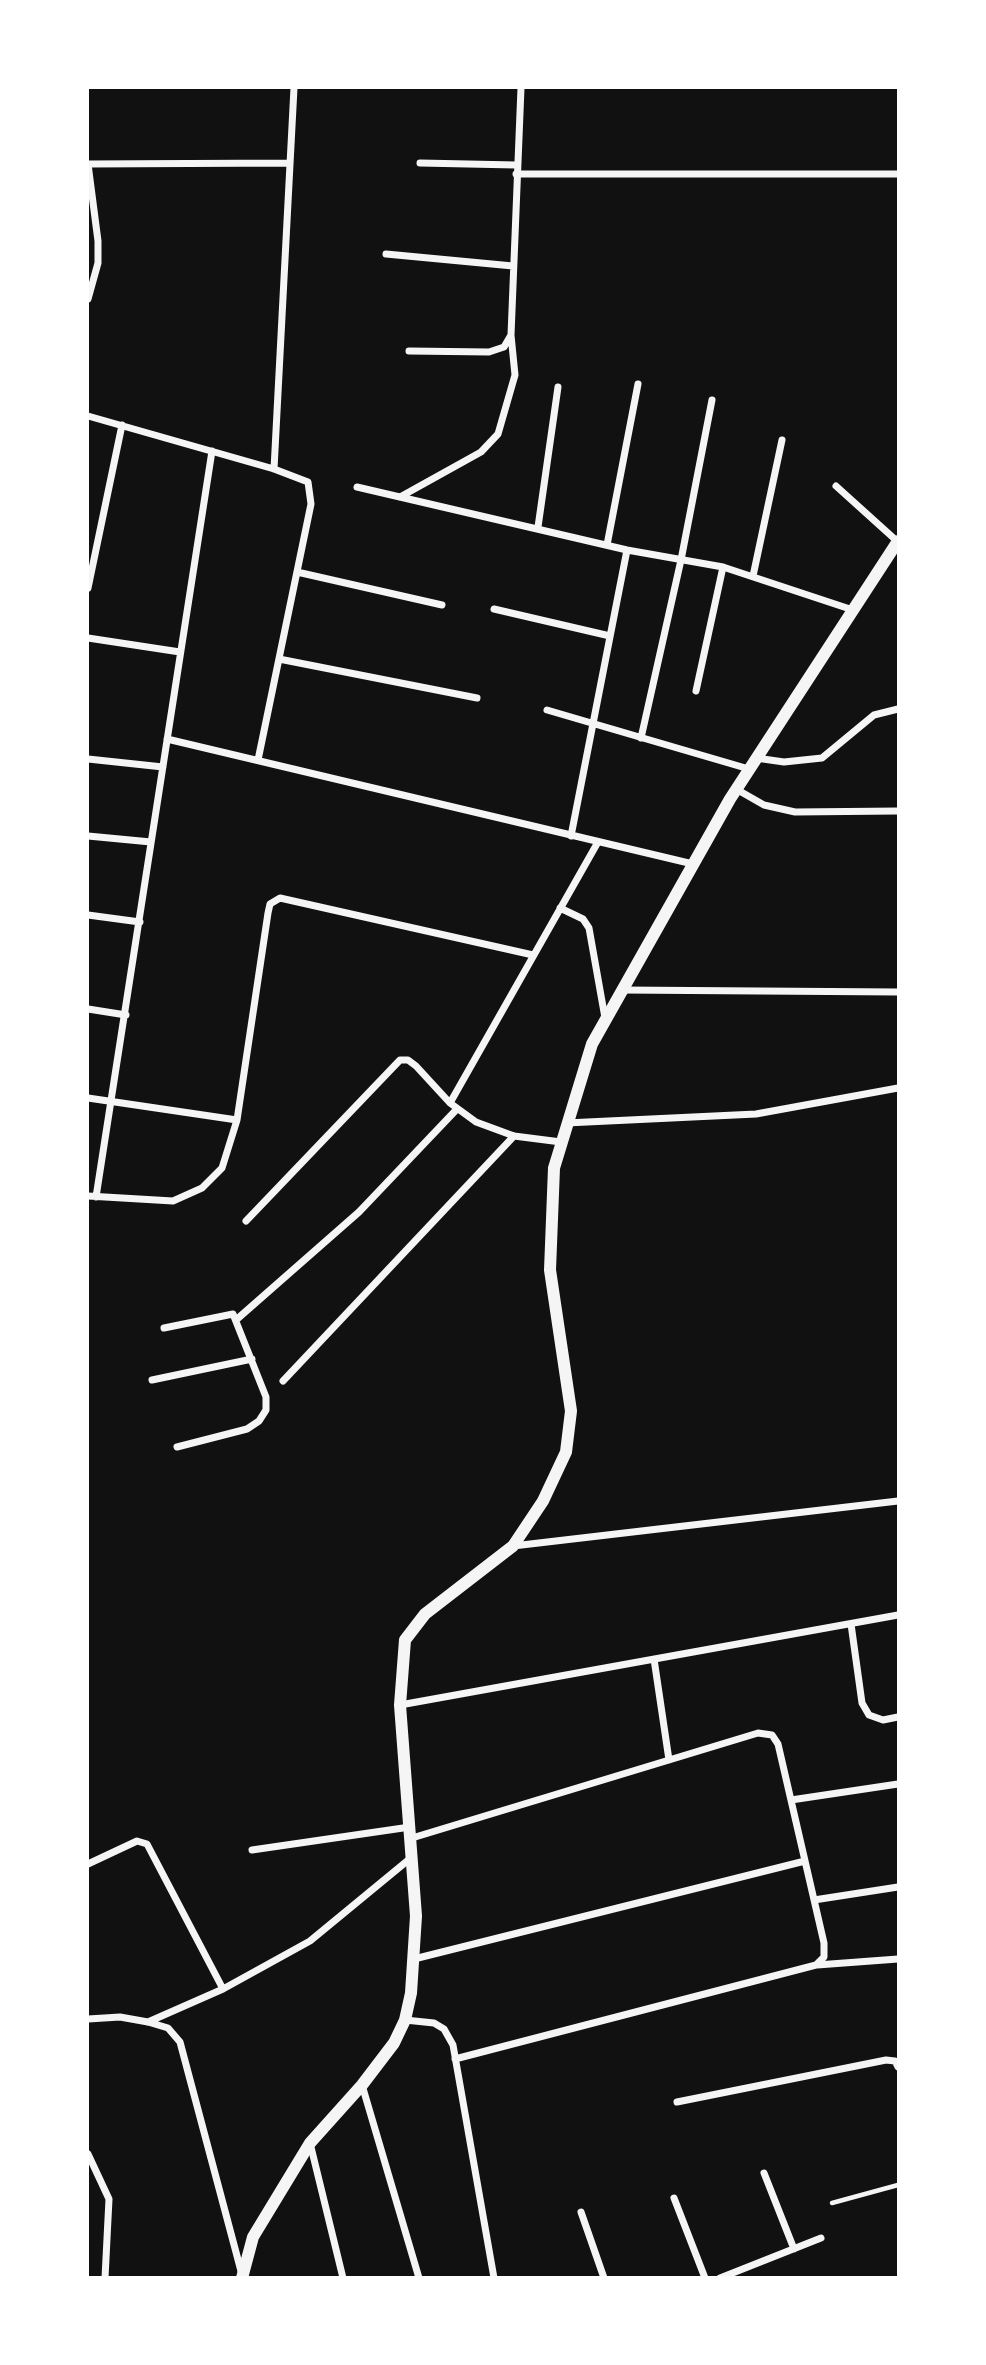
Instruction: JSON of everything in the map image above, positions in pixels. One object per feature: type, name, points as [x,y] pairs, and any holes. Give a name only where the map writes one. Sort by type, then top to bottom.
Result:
[{"type":"main road","points":[[242,2276],[253,2237],[310,2143],[362,2085],[394,2043],[405,2021],[411,1993],[416,1916],[412,1832],[400,1705],[402,1652],[405,1640],[425,1614],[513,1546],[543,1501],[566,1452],[571,1411],[550,1270],[554,1168],[592,1044],[748,769],[898,541]]},
{"type":"street","points":[[274,469],[295,88]]},
{"type":"street","points":[[399,497],[481,452],[498,434],[516,375],[511,335],[521,88]]},
{"type":"street","points":[[88,299],[90,281],[98,263],[98,241],[88,164],[290,163]]},
{"type":"street","points":[[420,163],[516,164]]},
{"type":"street","points":[[516,174],[898,174]]},
{"type":"street","points":[[386,254],[513,266]]},
{"type":"street","points":[[410,351],[489,352],[504,347],[511,335]]},
{"type":"street","points":[[607,544],[638,384]]},
{"type":"street","points":[[538,527],[558,387]]},
{"type":"street","points":[[641,738],[681,560],[712,400]]},
{"type":"street","points":[[88,416],[274,469],[308,482],[312,490],[258,760]]},
{"type":"street","points":[[88,587],[122,425]]},
{"type":"street","points":[[753,576],[782,439]]},
{"type":"street","points":[[212,451],[126,1015],[92,1197],[173,1201],[202,1188],[222,1168],[231,1147],[237,1120],[268,913],[270,904],[280,898],[533,955]]},
{"type":"street","points":[[836,486],[898,541]]},
{"type":"street","points":[[357,487],[628,550],[723,568],[853,610]]},
{"type":"street","points":[[572,836],[628,550]]},
{"type":"street","points":[[696,691],[723,568]]},
{"type":"street","points":[[297,572],[442,605]]},
{"type":"street","points":[[494,610],[610,636]]},
{"type":"street","points":[[88,638],[180,652]]},
{"type":"street","points":[[279,659],[477,698]]},
{"type":"street","points":[[756,758],[784,762],[822,758],[874,715],[898,709]]},
{"type":"street","points":[[547,710],[748,769]]},
{"type":"street","points":[[167,739],[693,864]]},
{"type":"street","points":[[88,759],[163,767]]},
{"type":"street","points":[[736,789],[764,804],[795,813],[898,811]]},
{"type":"street","points":[[88,836],[151,842]]},
{"type":"street","points":[[450,1103],[598,842]]},
{"type":"street","points":[[560,908],[583,919],[589,928],[605,1018]]},
{"type":"street","points":[[88,915],[140,922]]},
{"type":"street","points":[[621,990],[898,992]]},
{"type":"street","points":[[88,1009],[126,1015]]},
{"type":"street","points":[[246,1221],[393,1063],[408,1060],[450,1103],[495,1132],[561,1142]]},
{"type":"street","points":[[566,1123],[756,1114],[898,1088]]},
{"type":"street","points":[[88,1098],[237,1120]]},
{"type":"street","points":[[236,1320],[359,1212],[457,1108]]},
{"type":"street","points":[[283,1381],[514,1136]]},
{"type":"street","points":[[164,1328],[233,1314],[265,1397],[266,1410],[259,1421],[247,1429],[177,1447]]},
{"type":"street","points":[[152,1380],[252,1359]]},
{"type":"street","points":[[513,1546],[898,1502]]},
{"type":"street","points":[[400,1705],[898,1615]]},
{"type":"street","points":[[851,1624],[862,1703],[869,1715],[883,1720],[898,1717]]},
{"type":"street","points":[[654,1659],[669,1760]]},
{"type":"street","points":[[252,1850],[412,1832],[758,1733],[772,1735],[778,1744],[824,1943],[824,1957],[816,1965]]},
{"type":"street","points":[[791,1800],[898,1784]]},
{"type":"street","points":[[88,1864],[137,1842],[146,1844],[223,1989]]},
{"type":"street","points":[[148,2022],[223,1989],[310,1941],[413,1857]]},
{"type":"street","points":[[414,1959],[805,1860]]},
{"type":"street","points":[[814,1900],[898,1887]]},
{"type":"street","points":[[455,2059],[816,1965],[898,1959]]},
{"type":"street","points":[[88,2019],[120,2017],[148,2022],[168,2028],[180,2042],[242,2276]]},
{"type":"street","points":[[405,2021],[434,2023],[444,2029],[453,2045],[494,2277]]},
{"type":"street","points":[[677,2102],[886,2060],[895,2061],[898,2067]]},
{"type":"street","points":[[362,2085],[419,2277]]},
{"type":"street","points":[[310,2143],[343,2277]]},
{"type":"street","points":[[88,2154],[109,2199],[105,2277]]},
{"type":"street","points":[[764,2173],[794,2249]]},
{"type":"street","points":[[674,2197],[705,2277]]},
{"type":"street","points":[[581,2212],[604,2277]]},
{"type":"street","points":[[720,2277],[731,2276],[821,2238]]},
{"type":"lane","points":[[832,2203],[898,2185]]}]
